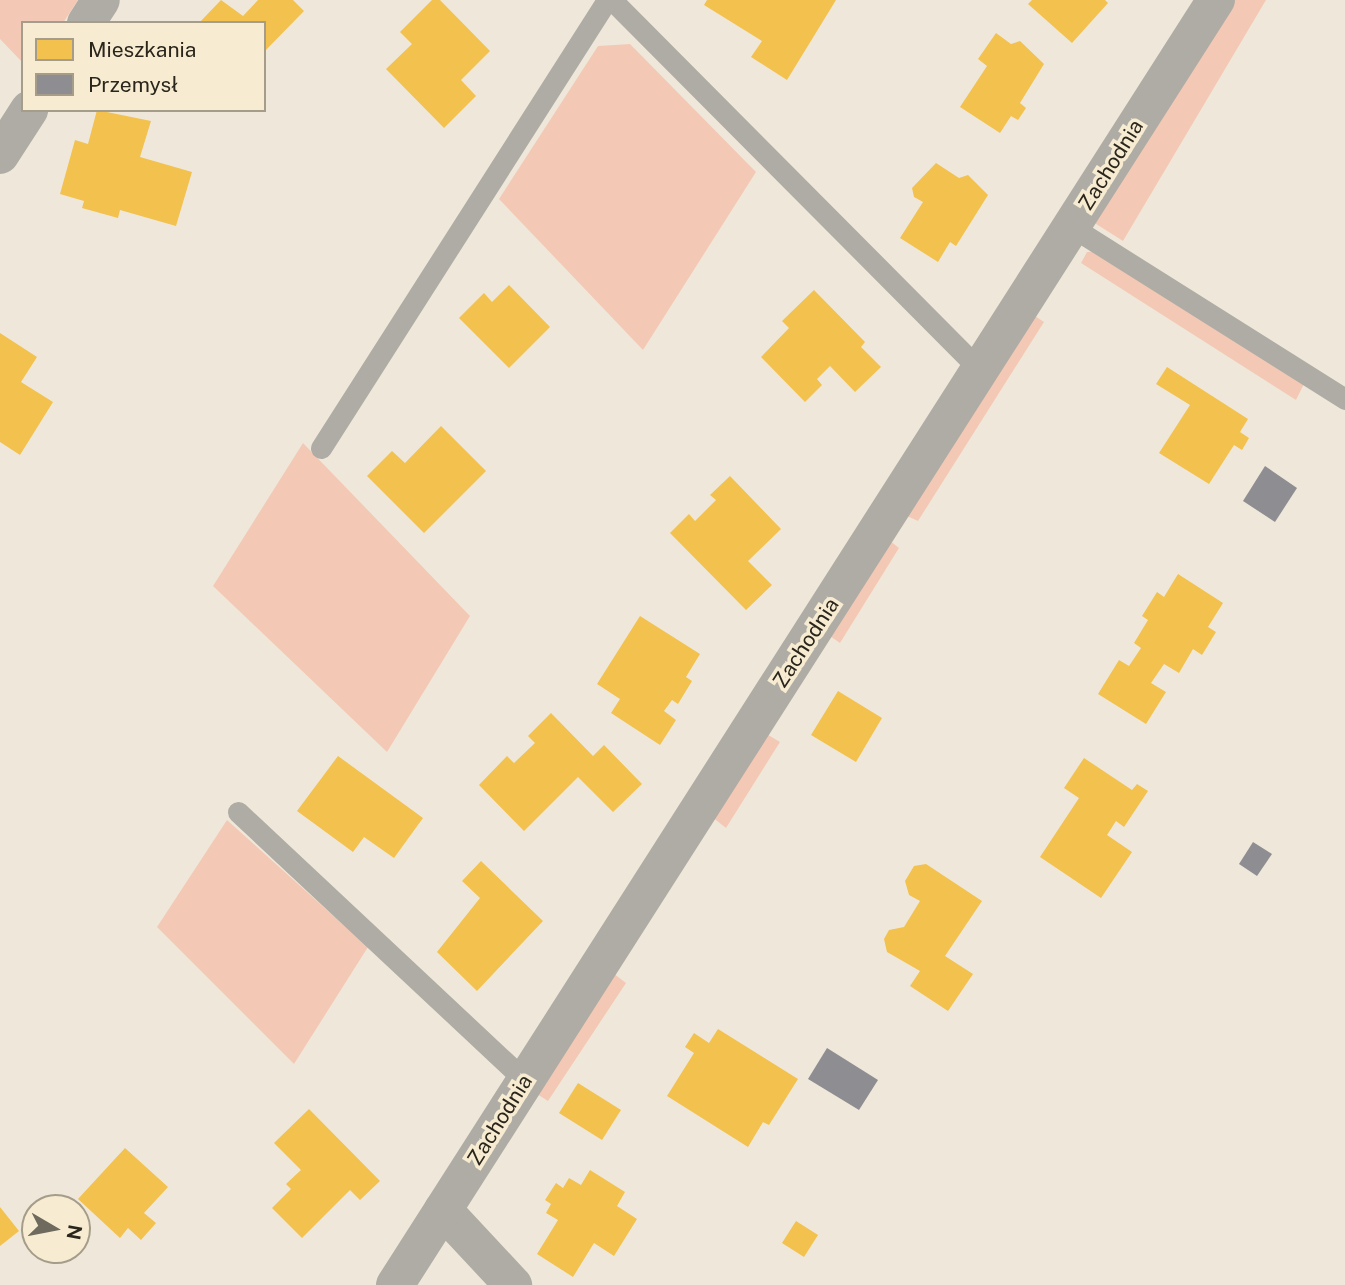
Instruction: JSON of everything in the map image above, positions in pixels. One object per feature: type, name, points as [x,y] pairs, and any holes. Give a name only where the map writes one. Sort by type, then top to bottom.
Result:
[{"type":"street","points":[[87,21],[101,0]]},
{"type":"street","name":"Zachodnia","points":[[395,1285],[1216,0]]},
{"type":"street","points":[[0,155],[28,112]]},
{"type":"street","points":[[443,1210],[513,1285]]},
{"type":"lane","points":[[321,448],[609,0],[981,371]]},
{"type":"lane","points":[[1072,227],[1345,399]]},
{"type":"lane","points":[[238,812],[525,1081]]},
{"type":"shaded area","points":[[0,0],[78,0],[64,21],[21,21],[21,61],[0,39]]},
{"type":"shaded area","points":[[1234,0],[1266,0],[1123,241],[1093,222]]},
{"type":"shaded area","points":[[630,44],[756,172],[643,350],[499,199],[598,46]]},
{"type":"shaded area","points":[[1097,251],[1305,382],[1296,400],[1081,263],[1087,252]]},
{"type":"shaded area","points":[[1032,314],[1044,322],[918,521],[907,516]]},
{"type":"shaded area","points":[[303,443],[470,616],[387,752],[213,586]]},
{"type":"shaded area","points":[[889,540],[899,548],[840,643],[827,634]]},
{"type":"shaded area","points":[[765,733],[780,742],[726,828],[712,817]]},
{"type":"shaded area","points":[[227,820],[368,947],[294,1064],[157,927]]},
{"type":"shaded area","points":[[613,973],[626,983],[548,1101],[537,1094]]},
{"type":"building: Mieszkania","points":[[221,0],[243,16],[258,0],[293,0],[304,11],[266,50],[266,21],[201,21]]},
{"type":"building: Mieszkania","points":[[432,0],[440,0],[490,51],[461,80],[476,96],[444,128],[386,69],[412,44],[400,32]]},
{"type":"building: Mieszkania","points":[[707,0],[836,0],[787,80],[751,57],[762,41],[704,5]]},
{"type":"building: Mieszkania","points":[[1032,0],[1105,0],[1108,3],[1072,43],[1028,4]]},
{"type":"building: Mieszkania","points":[[996,33],[1011,44],[1020,41],[1044,64],[1020,103],[1026,108],[1018,120],[1011,116],[1000,133],[960,107],[987,66],[978,59]]},
{"type":"building: Mieszkania","points":[[96,112],[151,121],[140,157],[192,172],[176,226],[120,210],[118,218],[82,208],[84,201],[60,194],[75,140],[88,144]]},
{"type":"building: Mieszkania","points":[[936,163],[959,178],[968,175],[988,195],[956,246],[950,242],[938,262],[900,238],[923,202],[914,197],[912,188]]},
{"type":"building: Mieszkania","points":[[509,285],[550,327],[509,368],[459,318],[484,293],[492,302]]},
{"type":"building: Mieszkania","points":[[814,290],[865,342],[861,347],[881,367],[855,392],[830,366],[817,379],[822,385],[805,402],[761,357],[789,328],[782,321]]},
{"type":"building: Mieszkania","points":[[0,333],[37,357],[21,382],[53,402],[20,455],[0,442]]},
{"type":"building: Mieszkania","points":[[1167,367],[1248,419],[1240,432],[1249,438],[1242,450],[1234,445],[1209,484],[1159,453],[1190,405],[1156,384]]},
{"type":"building: Mieszkania","points":[[441,426],[486,471],[424,533],[367,476],[392,451],[405,463]]},
{"type":"building: Mieszkania","points":[[730,476],[781,529],[748,561],[772,585],[746,610],[670,533],[689,514],[695,521],[716,500],[710,495]]},
{"type":"building: Mieszkania","points":[[1178,574],[1223,603],[1208,627],[1216,632],[1202,655],[1193,649],[1179,673],[1164,664],[1151,683],[1166,692],[1146,724],[1098,694],[1119,660],[1129,666],[1141,648],[1134,643],[1148,620],[1142,616],[1157,592],[1164,597]]},
{"type":"building: Mieszkania","points":[[640,616],[700,654],[686,677],[692,681],[678,704],[672,700],[664,711],[676,720],[660,745],[611,713],[620,699],[597,684]]},
{"type":"building: Mieszkania","points":[[838,691],[882,718],[856,762],[811,735]]},
{"type":"building: Mieszkania","points":[[551,713],[593,756],[604,745],[642,784],[613,812],[578,777],[524,831],[479,785],[507,756],[514,763],[535,743],[528,736]]},
{"type":"building: Mieszkania","points":[[338,756],[423,818],[394,858],[364,837],[353,852],[297,811]]},
{"type":"building: Mieszkania","points":[[1084,758],[1132,790],[1137,784],[1148,791],[1124,827],[1116,821],[1107,835],[1132,852],[1101,898],[1040,857],[1079,798],[1064,788]]},
{"type":"building: Mieszkania","points":[[481,861],[543,921],[477,991],[437,952],[480,898],[462,881]]},
{"type":"building: Mieszkania","points":[[926,864],[982,901],[945,956],[973,974],[948,1011],[910,986],[920,971],[887,952],[884,939],[889,930],[904,927],[920,901],[909,895],[905,881],[914,866]]},
{"type":"building: Mieszkania","points":[[718,1029],[798,1079],[769,1125],[763,1122],[748,1147],[667,1096],[694,1053],[685,1047],[694,1033],[709,1043]]},
{"type":"building: Mieszkania","points":[[578,1083],[621,1110],[602,1140],[559,1113]]},
{"type":"building: Mieszkania","points":[[309,1109],[380,1181],[360,1200],[350,1190],[302,1238],[272,1208],[291,1189],[286,1184],[301,1170],[274,1143]]},
{"type":"building: Mieszkania","points":[[125,1148],[168,1187],[144,1213],[156,1223],[141,1240],[128,1228],[120,1238],[91,1211],[91,1194],[83,1194]]},
{"type":"building: Mieszkania","points":[[590,1170],[625,1192],[617,1206],[637,1219],[614,1256],[594,1243],[573,1277],[537,1254],[558,1220],[546,1213],[551,1204],[545,1200],[556,1183],[563,1188],[569,1178],[581,1185]]},
{"type":"building: Mieszkania","points":[[0,1207],[19,1231],[0,1246]]},
{"type":"building: Mieszkania","points":[[796,1221],[818,1235],[804,1257],[782,1243]]},
{"type":"building: Przemysł","points":[[1265,466],[1297,488],[1275,522],[1243,501]]},
{"type":"building: Przemysł","points":[[1253,842],[1272,854],[1257,876],[1239,864]]},
{"type":"building: Przemysł","points":[[827,1048],[878,1080],[859,1110],[808,1079]]}]
